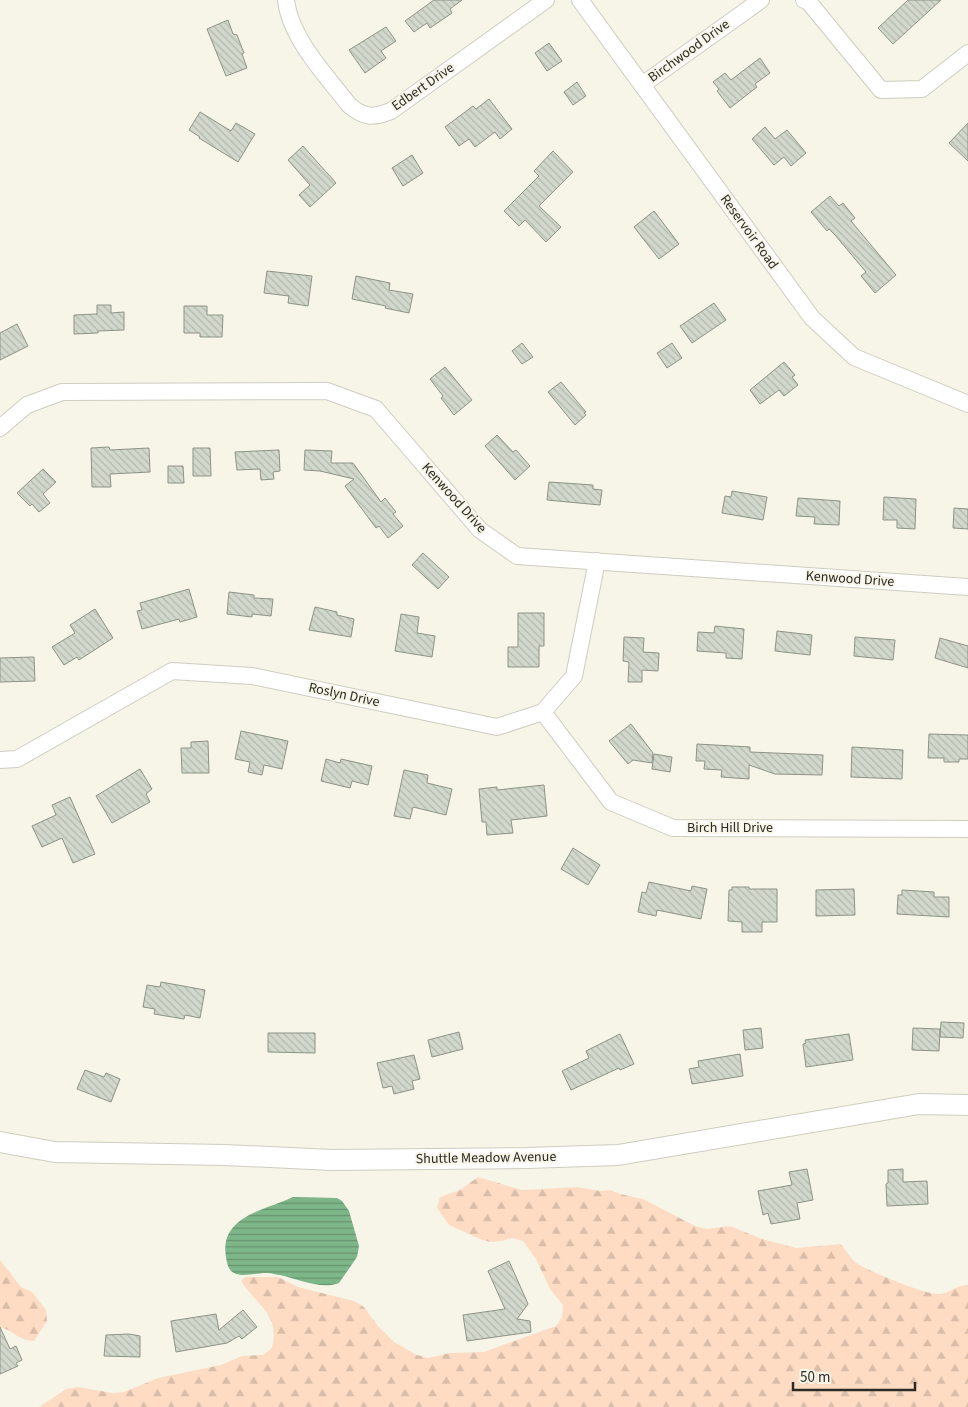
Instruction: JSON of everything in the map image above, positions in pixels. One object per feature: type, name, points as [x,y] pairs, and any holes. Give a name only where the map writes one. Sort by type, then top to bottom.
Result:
[{"type":"street","name":"Edbert Drive","points":[[286,0],[289,16],[303,44],[349,105],[358,113],[367,116],[379,116],[391,111],[546,0]]},
{"type":"street","name":"Reservoir Road","points":[[580,0],[812,318],[854,357],[968,404]]},
{"type":"street","name":"Birchwood Drive","points":[[642,85],[761,0]]},
{"type":"street","points":[[804,0],[807,0],[881,90],[922,89],[968,53]]},
{"type":"street","name":"Kenwood Drive","points":[[0,428],[27,405],[62,392],[327,391],[376,409],[480,530],[517,556],[968,587]]},
{"type":"street","points":[[543,712],[574,676],[597,562]]},
{"type":"street","name":"Roslyn Drive","points":[[0,760],[17,759],[172,670],[252,676],[496,727],[543,712]]},
{"type":"street","name":"Birch Hill Drive","points":[[543,712],[611,802],[673,828],[968,829]]},
{"type":"street","name":"Shuttle Meadow Avenue","points":[[0,1142],[55,1152],[225,1155],[332,1160],[618,1155],[919,1104],[968,1106]]},
{"type":"green space","points":[[478,1177],[522,1190],[577,1187],[600,1191],[610,1190],[643,1199],[695,1226],[707,1229],[730,1226],[762,1239],[796,1248],[840,1244],[853,1261],[861,1266],[922,1291],[943,1294],[960,1286],[968,1285],[968,1407],[39,1407],[66,1389],[78,1387],[112,1393],[124,1392],[158,1378],[221,1365],[242,1356],[263,1355],[272,1348],[273,1327],[266,1311],[241,1281],[245,1277],[278,1277],[298,1287],[354,1301],[364,1307],[378,1326],[394,1342],[417,1355],[428,1358],[450,1353],[484,1352],[556,1326],[562,1317],[563,1305],[550,1289],[536,1259],[523,1241],[513,1238],[490,1242],[480,1239],[449,1225],[437,1208],[440,1197],[460,1190]]},
{"type":"green space","points":[[0,1260],[21,1287],[32,1292],[46,1310],[47,1321],[34,1341],[24,1339],[0,1327]]},
{"type":"shaded area","points":[[293,1197],[337,1198],[342,1201],[349,1211],[359,1246],[357,1257],[339,1283],[317,1285],[270,1273],[242,1275],[232,1272],[229,1268],[226,1257],[226,1243],[230,1232],[237,1223],[247,1216]]},
{"type":"building","points":[[434,0],[462,0],[450,9],[452,13],[430,28],[427,23],[414,32],[405,21]]},
{"type":"building","points":[[908,0],[941,0],[893,44],[878,28]]},
{"type":"building","points":[[228,20],[233,34],[237,35],[247,68],[226,76],[207,29]]},
{"type":"building","points":[[386,27],[396,41],[381,51],[386,58],[365,73],[349,50]]},
{"type":"building","points":[[549,43],[562,61],[547,71],[535,53]]},
{"type":"building","points":[[760,58],[770,73],[755,84],[757,87],[730,108],[717,91],[719,89],[713,82],[725,73],[731,80]]},
{"type":"building","points":[[577,82],[586,96],[573,105],[564,92]]},
{"type":"building","points":[[489,99],[512,129],[500,139],[495,132],[475,147],[469,139],[459,146],[445,127],[473,106],[476,109]]},
{"type":"building","points":[[200,112],[231,131],[236,123],[255,134],[238,162],[189,130]]},
{"type":"building","points":[[968,123],[968,161],[949,143]]},
{"type":"building","points":[[765,127],[775,139],[787,130],[806,153],[791,166],[784,157],[774,165],[752,139]]},
{"type":"building","points":[[303,146],[336,183],[310,207],[299,195],[310,185],[288,160]]},
{"type":"building","points":[[553,151],[573,172],[539,206],[561,227],[546,242],[525,220],[519,226],[504,211],[539,176],[534,171]]},
{"type":"building","points":[[412,155],[423,173],[403,186],[392,168]]},
{"type":"building","points":[[830,196],[839,206],[843,203],[855,218],[851,221],[896,275],[875,293],[861,276],[866,272],[835,235],[829,229],[827,231],[811,212]]},
{"type":"building","points":[[654,211],[679,244],[659,259],[634,227]]},
{"type":"building","points":[[267,271],[312,276],[308,306],[288,303],[289,296],[264,293]]},
{"type":"building","points":[[356,276],[390,283],[389,290],[413,294],[409,313],[352,299]]},
{"type":"building","points":[[714,303],[726,320],[692,343],[680,326]]},
{"type":"building","points":[[97,305],[111,305],[111,313],[124,312],[124,330],[74,334],[74,315],[97,314]]},
{"type":"building","points":[[184,306],[207,306],[207,315],[223,315],[222,337],[200,337],[200,333],[184,333]]},
{"type":"building","points":[[17,324],[28,346],[0,360],[0,333]]},
{"type":"building","points":[[522,343],[533,357],[522,364],[512,351]]},
{"type":"building","points":[[672,343],[682,358],[667,368],[657,353]]},
{"type":"building","points":[[784,362],[795,375],[792,377],[798,385],[784,396],[779,390],[760,404],[750,390]]},
{"type":"building","points":[[445,367],[472,400],[454,415],[430,379]]},
{"type":"building","points":[[561,382],[586,412],[584,413],[586,415],[575,425],[548,392]]},
{"type":"building","points":[[497,435],[513,452],[516,450],[530,466],[515,480],[485,446]]},
{"type":"building","points":[[109,447],[110,450],[149,448],[150,472],[110,474],[111,487],[92,487],[91,448]]},
{"type":"building","points":[[193,448],[210,448],[211,476],[193,476]]},
{"type":"building","points":[[279,450],[280,471],[273,472],[274,479],[261,480],[260,469],[237,470],[235,452]]},
{"type":"building","points":[[305,450],[332,451],[331,463],[353,463],[381,502],[385,498],[396,512],[393,514],[403,526],[388,538],[379,526],[376,528],[345,486],[354,479],[320,471],[304,470]]},
{"type":"building","points":[[168,466],[183,466],[184,483],[168,483]]},
{"type":"building","points":[[43,469],[56,482],[43,494],[50,503],[39,512],[17,493]]},
{"type":"building","points":[[549,482],[593,485],[593,489],[602,490],[600,505],[547,500]]},
{"type":"building","points":[[732,491],[767,497],[763,520],[722,513],[725,496],[731,497]]},
{"type":"building","points":[[884,497],[916,499],[915,529],[897,528],[897,520],[883,520]]},
{"type":"building","points":[[798,498],[840,501],[839,525],[814,524],[815,517],[796,516]]},
{"type":"building","points":[[954,508],[968,509],[968,529],[953,528]]},
{"type":"building","points":[[423,553],[449,577],[438,589],[412,565]]},
{"type":"building","points":[[189,589],[197,617],[180,622],[179,619],[142,629],[137,611],[142,610],[140,603]]},
{"type":"building","points":[[229,592],[254,595],[254,598],[273,599],[271,616],[252,614],[252,617],[227,614]]},
{"type":"building","points":[[315,607],[337,612],[337,615],[354,619],[351,637],[309,630]]},
{"type":"building","points":[[95,609],[113,638],[79,660],[77,657],[64,665],[52,647],[75,633],[70,625]]},
{"type":"building","points":[[518,613],[544,613],[544,646],[539,646],[539,667],[508,667],[508,647],[518,647]]},
{"type":"building","points":[[401,614],[419,617],[417,633],[435,636],[432,657],[395,651]]},
{"type":"building","points":[[715,626],[744,629],[742,659],[726,658],[726,653],[697,651],[698,632],[714,633]]},
{"type":"building","points":[[777,631],[812,635],[810,655],[775,651]]},
{"type":"building","points":[[624,637],[644,638],[643,652],[659,653],[658,671],[642,670],[642,682],[628,682],[629,662],[623,661]]},
{"type":"building","points":[[855,637],[895,640],[893,660],[854,656]]},
{"type":"building","points":[[940,638],[968,646],[968,668],[935,658]]},
{"type":"building","points":[[34,657],[35,681],[0,682],[0,658]]},
{"type":"building","points":[[631,724],[653,753],[652,763],[633,760],[628,764],[609,741]]},
{"type":"building","points":[[241,731],[288,741],[282,769],[264,765],[262,775],[248,772],[250,762],[235,759]]},
{"type":"building","points":[[929,734],[968,735],[968,759],[959,759],[959,762],[944,762],[944,758],[928,758]]},
{"type":"building","points":[[208,741],[209,773],[182,773],[181,748],[191,748],[191,742]]},
{"type":"building","points":[[697,744],[750,747],[750,752],[823,755],[822,775],[775,774],[749,765],[749,779],[721,777],[722,770],[704,769],[705,761],[696,761]]},
{"type":"building","points":[[852,747],[903,750],[902,779],[851,777]]},
{"type":"building","points":[[654,754],[672,757],[670,772],[652,769]]},
{"type":"building","points":[[326,759],[340,763],[341,759],[372,766],[368,785],[352,781],[350,788],[321,781]]},
{"type":"building","points":[[140,769],[152,789],[146,794],[150,802],[112,823],[96,796]]},
{"type":"building","points":[[404,770],[428,775],[427,783],[452,789],[446,815],[413,807],[410,819],[394,816]]},
{"type":"building","points":[[544,785],[547,816],[511,820],[513,833],[487,835],[486,822],[482,822],[479,789],[497,787],[497,790]]},
{"type":"building","points":[[70,797],[95,854],[73,863],[62,838],[42,847],[32,826],[56,815],[52,805]]},
{"type":"building","points":[[573,848],[600,865],[588,885],[561,869]]},
{"type":"building","points":[[649,882],[691,891],[692,886],[707,889],[701,919],[657,910],[656,916],[638,912],[642,892],[646,893]]},
{"type":"building","points":[[732,887],[777,889],[777,922],[762,922],[762,932],[742,932],[742,922],[728,921],[729,890],[732,890]]},
{"type":"building","points":[[854,889],[855,915],[816,916],[816,890]]},
{"type":"building","points":[[902,890],[934,892],[934,897],[949,897],[949,917],[897,914],[898,895],[902,895]]},
{"type":"building","points":[[161,982],[205,990],[200,1018],[185,1015],[184,1019],[154,1014],[155,1009],[143,1007],[147,985],[160,987]]},
{"type":"building","points":[[941,1022],[964,1023],[963,1038],[940,1037]]},
{"type":"building","points":[[761,1028],[763,1048],[745,1050],[743,1030]]},
{"type":"building","points":[[913,1028],[940,1029],[939,1051],[912,1050]]},
{"type":"building","points":[[459,1032],[463,1049],[432,1057],[428,1040]]},
{"type":"building","points":[[268,1033],[315,1033],[315,1053],[268,1052]]},
{"type":"building","points":[[620,1034],[634,1064],[620,1070],[619,1068],[571,1090],[562,1071],[589,1058],[586,1051]]},
{"type":"building","points":[[849,1034],[853,1060],[806,1067],[803,1044],[806,1043],[805,1040]]},
{"type":"building","points":[[740,1054],[743,1076],[692,1084],[689,1069],[699,1067],[698,1061]]},
{"type":"building","points":[[414,1055],[420,1079],[412,1081],[414,1089],[394,1094],[392,1086],[383,1088],[377,1063]]},
{"type":"building","points":[[85,1070],[104,1077],[106,1073],[120,1079],[111,1102],[77,1089]]},
{"type":"building","points":[[807,1169],[813,1200],[797,1203],[800,1219],[771,1224],[768,1213],[763,1215],[758,1191],[792,1185],[789,1172]]},
{"type":"building","points":[[903,1169],[903,1182],[927,1181],[928,1204],[887,1206],[886,1184],[888,1183],[888,1170]]},
{"type":"building","points":[[509,1261],[528,1304],[517,1319],[530,1321],[531,1332],[467,1341],[463,1315],[505,1309],[488,1271]]},
{"type":"building","points":[[243,1310],[257,1327],[242,1339],[239,1336],[227,1343],[176,1352],[171,1321],[216,1314],[219,1330]]},
{"type":"building","points":[[0,1327],[10,1349],[16,1346],[22,1360],[16,1363],[18,1366],[0,1374]]},
{"type":"building","points":[[129,1334],[140,1336],[140,1357],[104,1356],[106,1335]]}]
